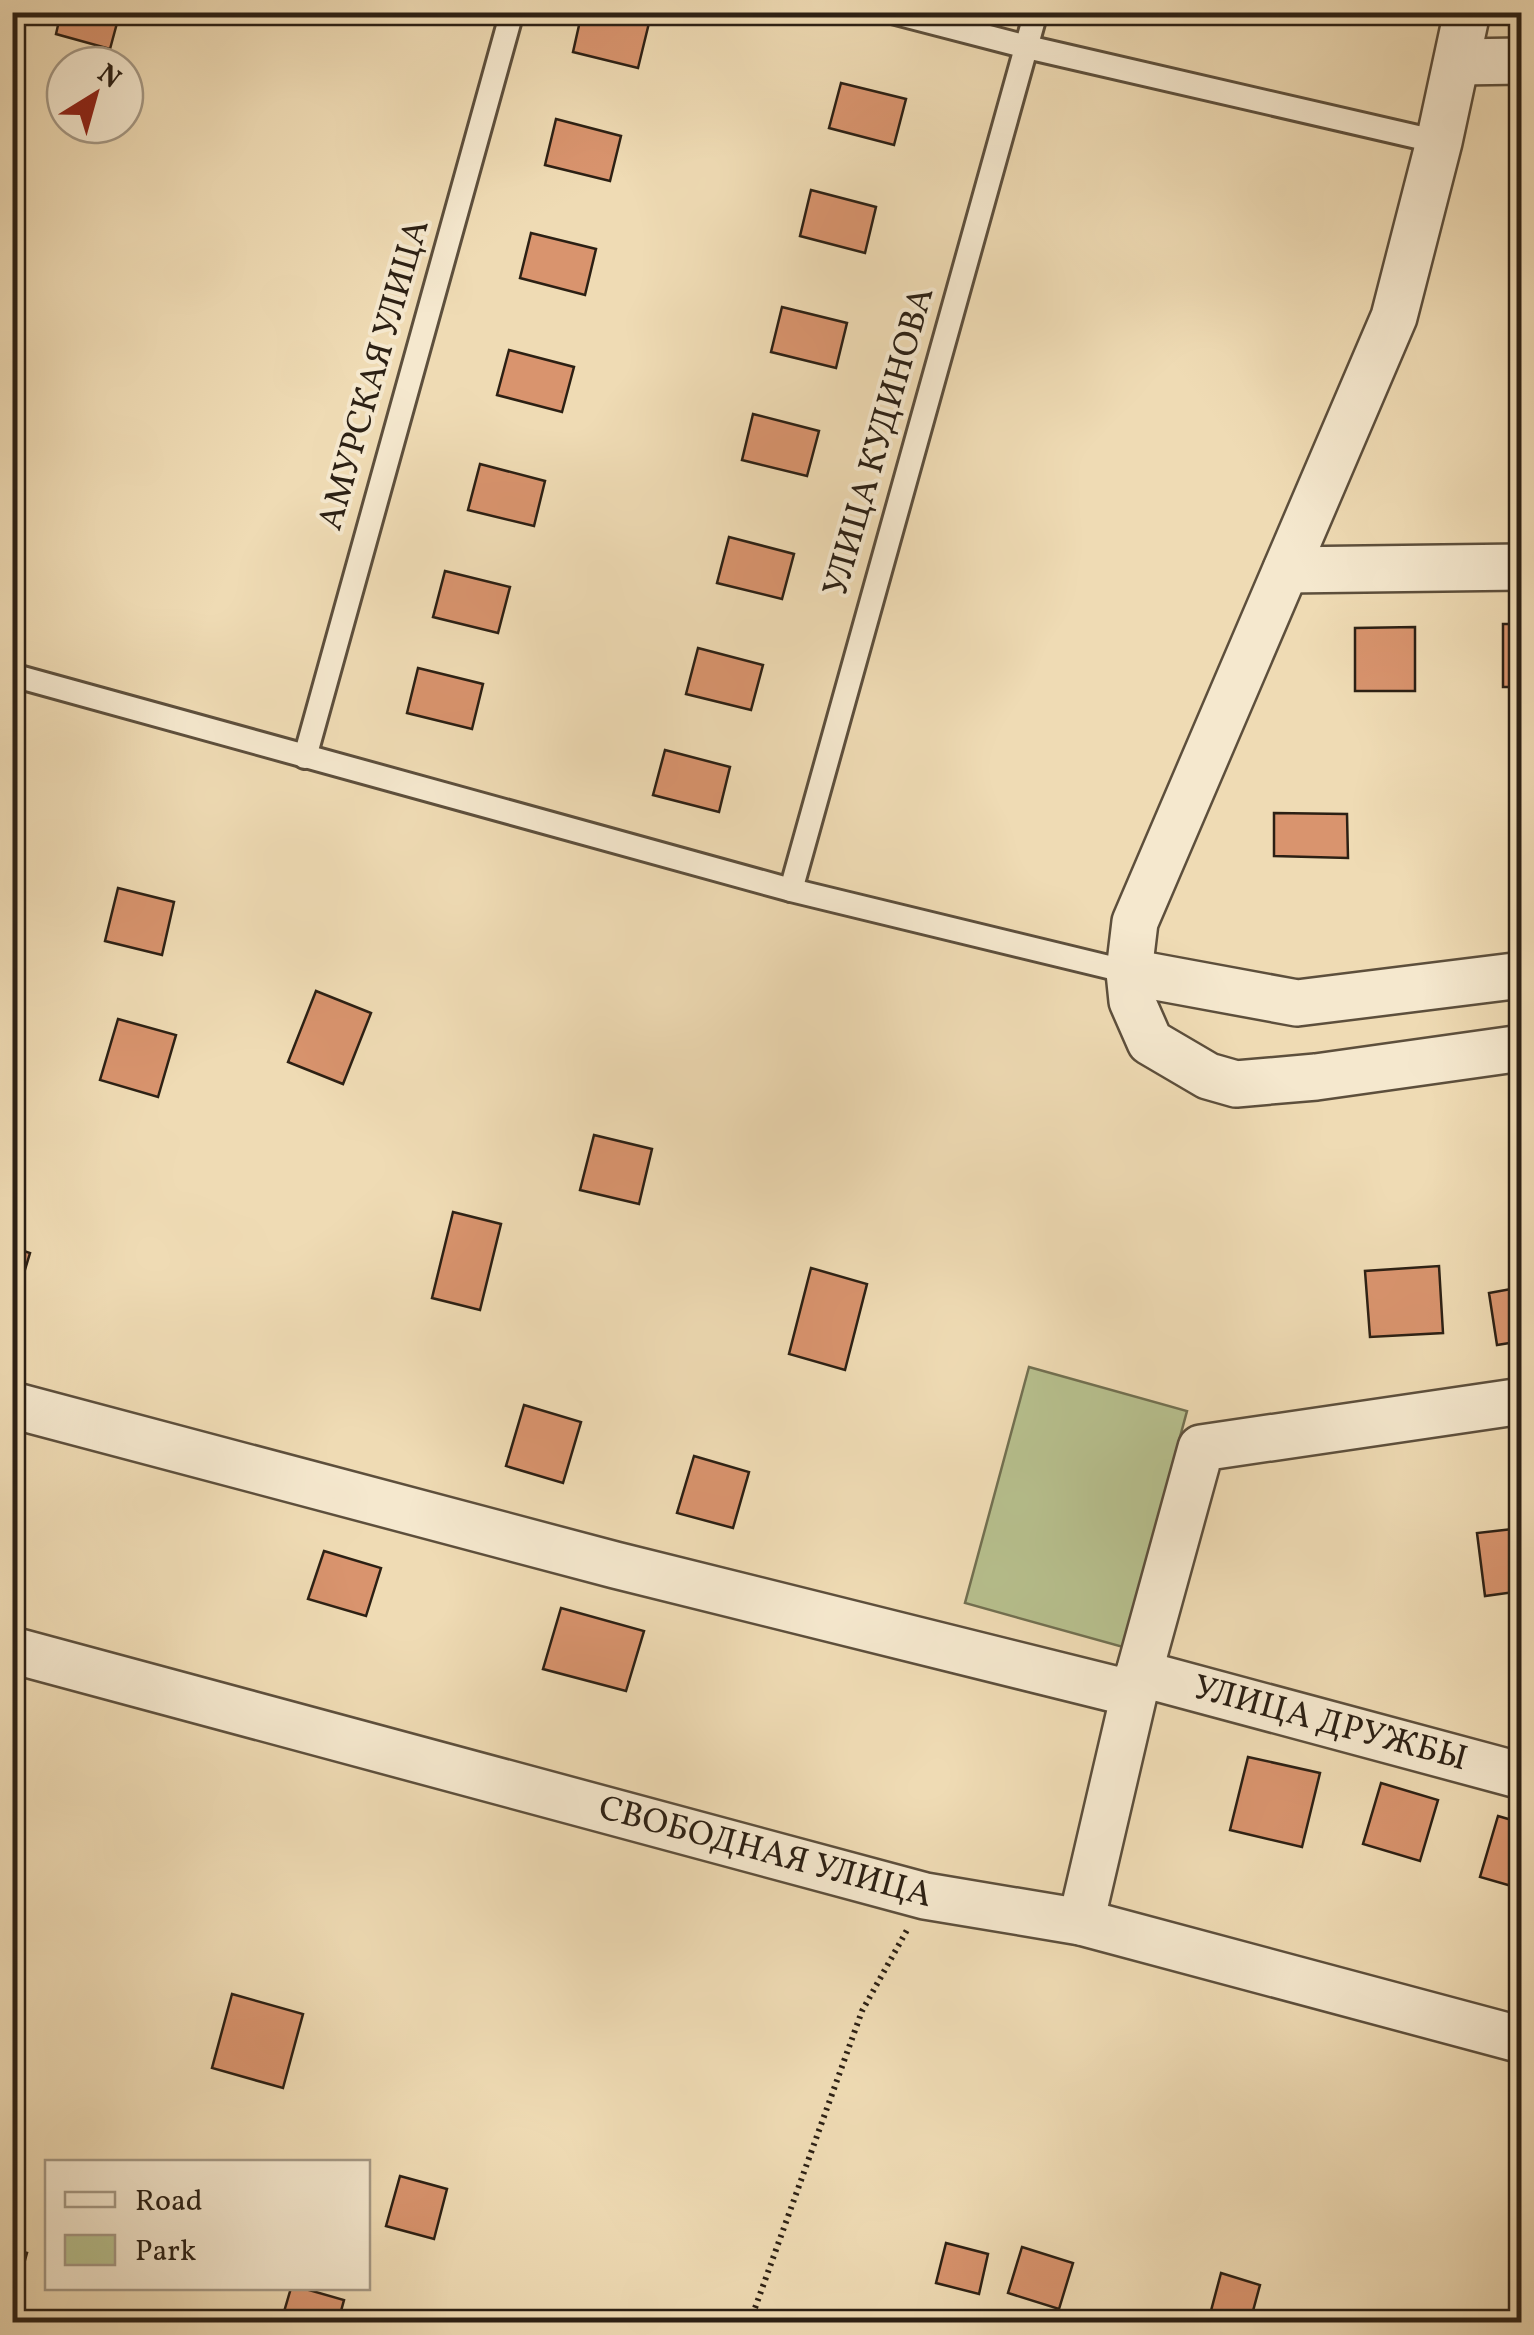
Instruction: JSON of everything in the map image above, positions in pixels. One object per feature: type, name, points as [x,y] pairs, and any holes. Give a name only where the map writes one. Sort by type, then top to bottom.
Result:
[{"type":"street","points":[[1467,12],[1394,318],[1135,922],[1130,972],[1132,1001],[1150,1042],[1208,1076],[1236,1084],[1316,1078],[1522,1048]]},
{"type":"street","points":[[1458,62],[1522,61]]},
{"type":"street","points":[[1286,570],[1522,567]]},
{"type":"street","points":[[1130,972],[1297,1003],[1522,975]]},
{"type":"street","points":[[1081,1922],[1137,1684],[1202,1448],[1522,1401]]},
{"type":"street","name":"УЛИЦА ДРУЖБЫ","points":[[12,1405],[615,1565],[1522,1776]]},
{"type":"street","name":"СВОБОДНАЯ УЛИЦА","points":[[12,1650],[925,1896],[1081,1922],[1522,2040]]},
{"type":"lane","name":"АМУРСКАЯ УЛИЦА","points":[[305,757],[512,12]]},
{"type":"lane","points":[[892,12],[1439,142]]},
{"type":"lane","name":"УЛИЦА КУДИНОВА","points":[[791,890],[1036,12]]},
{"type":"lane","points":[[12,675],[791,890],[1130,972]]},
{"type":"path","points":[[750,2322],[862,2012],[925,1896]]},
{"type":"green space","points":[[1029,1367],[1187,1411],[1123,1647],[965,1603]]},
{"type":"building","points":[[61,12],[120,12],[111,45],[96,45],[56,34]]},
{"type":"building","points":[[582,12],[609,12],[649,23],[638,68],[573,52]]},
{"type":"building","points":[[841,83],[906,99],[894,145],[829,128]]},
{"type":"building","points":[[556,119],[621,136],[610,181],[545,165]]},
{"type":"building","points":[[811,190],[876,207],[865,253],[800,236]]},
{"type":"building","points":[[531,233],[596,249],[585,295],[520,278]]},
{"type":"building","points":[[782,307],[847,323],[836,368],[771,352]]},
{"type":"building","points":[[509,350],[574,367],[562,412],[497,395]]},
{"type":"building","points":[[753,414],[819,431],[807,476],[742,460]]},
{"type":"building","points":[[480,464],[545,481],[534,526],[468,510]]},
{"type":"building","points":[[729,537],[794,554],[782,599],[717,583]]},
{"type":"building","points":[[445,571],[510,587],[498,633],[433,617]]},
{"type":"building","points":[[1503,624],[1522,624],[1522,687],[1503,687]]},
{"type":"building","points":[[1415,627],[1415,691],[1355,691],[1355,628]]},
{"type":"building","points":[[698,648],[763,665],[751,710],[686,694]]},
{"type":"building","points":[[418,668],[483,684],[472,729],[407,713]]},
{"type":"building","points":[[665,750],[730,767],[719,812],[653,795]]},
{"type":"building","points":[[1274,813],[1347,814],[1348,858],[1274,856]]},
{"type":"building","points":[[118,888],[174,902],[162,955],[105,941]]},
{"type":"building","points":[[316,991],[371,1013],[343,1084],[288,1062]]},
{"type":"building","points":[[118,1019],[176,1035],[158,1097],[100,1080]]},
{"type":"building","points":[[594,1135],[652,1149],[639,1204],[580,1190]]},
{"type":"building","points":[[453,1212],[501,1224],[480,1310],[432,1298]]},
{"type":"building","points":[[12,1247],[30,1253],[12,1313]]},
{"type":"building","points":[[1439,1266],[1443,1333],[1370,1337],[1365,1271]]},
{"type":"building","points":[[811,1268],[867,1284],[845,1370],[789,1354]]},
{"type":"building","points":[[1522,1287],[1522,1341],[1497,1345],[1489,1293]]},
{"type":"building","points":[[524,1405],[581,1422],[563,1483],[506,1466]]},
{"type":"building","points":[[694,1456],[749,1472],[733,1528],[677,1513]]},
{"type":"building","points":[[1522,1528],[1522,1591],[1485,1596],[1477,1533]]},
{"type":"building","points":[[324,1551],[381,1568],[366,1616],[308,1599]]},
{"type":"building","points":[[561,1608],[644,1631],[626,1691],[543,1669]]},
{"type":"building","points":[[1248,1757],[1320,1773],[1302,1847],[1230,1830]]},
{"type":"building","points":[[1381,1783],[1438,1800],[1420,1861],[1363,1844]]},
{"type":"building","points":[[1498,1816],[1522,1823],[1522,1889],[1480,1877]]},
{"type":"building","points":[[232,1994],[303,2014],[283,2088],[212,2068]]},
{"type":"building","points":[[400,2176],[447,2189],[434,2239],[386,2226]]},
{"type":"building","points":[[946,2243],[988,2254],[979,2294],[936,2283]]},
{"type":"building","points":[[1022,2247],[1073,2263],[1059,2309],[1008,2293]]},
{"type":"building","points":[[12,2249],[27,2253],[13,2304],[12,2304]]},
{"type":"building","points":[[1221,2273],[1260,2285],[1250,2322],[1208,2322]]},
{"type":"building","points":[[290,2290],[309,2290],[344,2300],[338,2322],[281,2322]]}]
